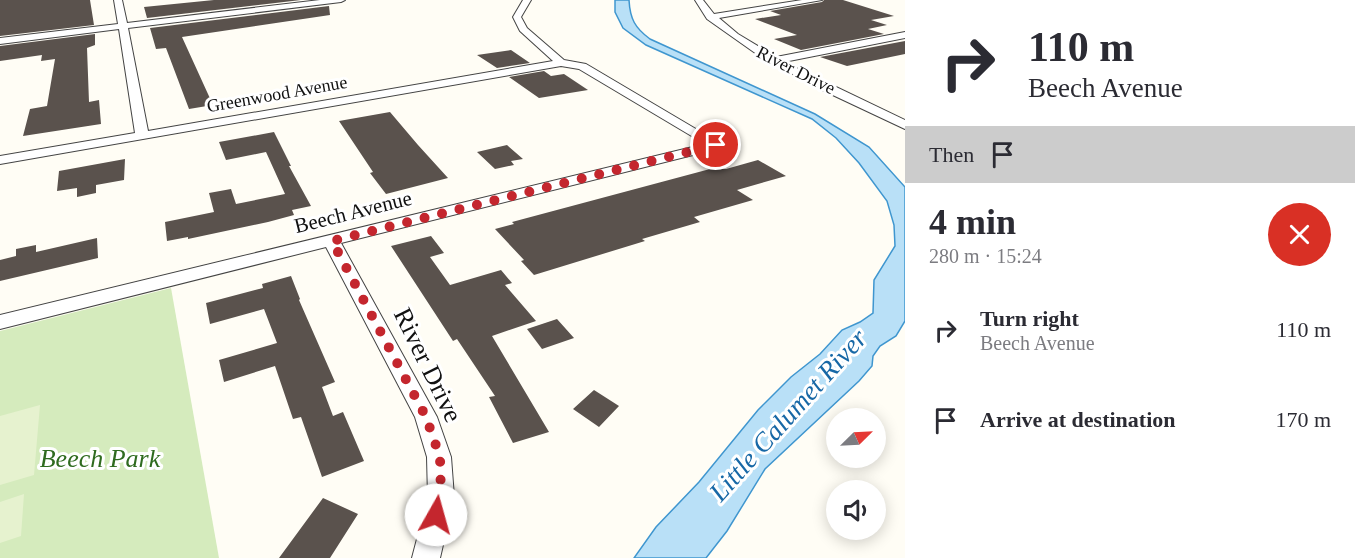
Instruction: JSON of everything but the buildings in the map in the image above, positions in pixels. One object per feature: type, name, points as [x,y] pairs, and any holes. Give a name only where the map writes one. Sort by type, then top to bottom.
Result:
[{"type":"street","points":[[118,0],[142,135]]},
{"type":"street","points":[[0,41],[341,0]]},
{"type":"street","points":[[527,0],[518,13],[518,21],[528,34],[561,63]]},
{"type":"street","name":"River Drive","points":[[699,0],[710,17],[736,37],[776,60],[905,125]]},
{"type":"street","points":[[710,17],[818,0]]},
{"type":"street","points":[[776,60],[905,35]]},
{"type":"street","name":"Greenwood Avenue","points":[[0,160],[561,63]]},
{"type":"street","name":"Beech Avenue","points":[[0,322],[716,145],[582,66],[561,63]]},
{"type":"street","points":[[891,118],[905,114]]},
{"type":"street","name":"River Drive","points":[[332,241],[426,417],[440,457],[441,497],[426,558]]},
{"type":"green space","name":"Beech Park","points":[[171,288],[219,558],[0,558],[0,331]]},
{"type":"green space","points":[[40,405],[34,475],[0,485],[0,416]]},
{"type":"green space","points":[[24,494],[21,536],[0,543],[0,502]]},
{"type":"water","name":"Little Calumet River","points":[[615,0],[629,0],[634,22],[650,39],[815,114],[869,147],[905,187],[905,321],[896,336],[880,346],[873,356],[872,366],[859,381],[830,408],[826,408],[826,412],[765,469],[727,531],[706,558],[634,558],[656,527],[699,482],[758,410],[791,377],[820,354],[842,330],[873,313],[874,280],[895,246],[894,225],[887,201],[859,163],[836,138],[812,119],[646,45],[623,28],[615,12]]},
{"type":"route","points":[[436,515],[441,497],[440,457],[426,417],[332,241],[716,145]]}]
